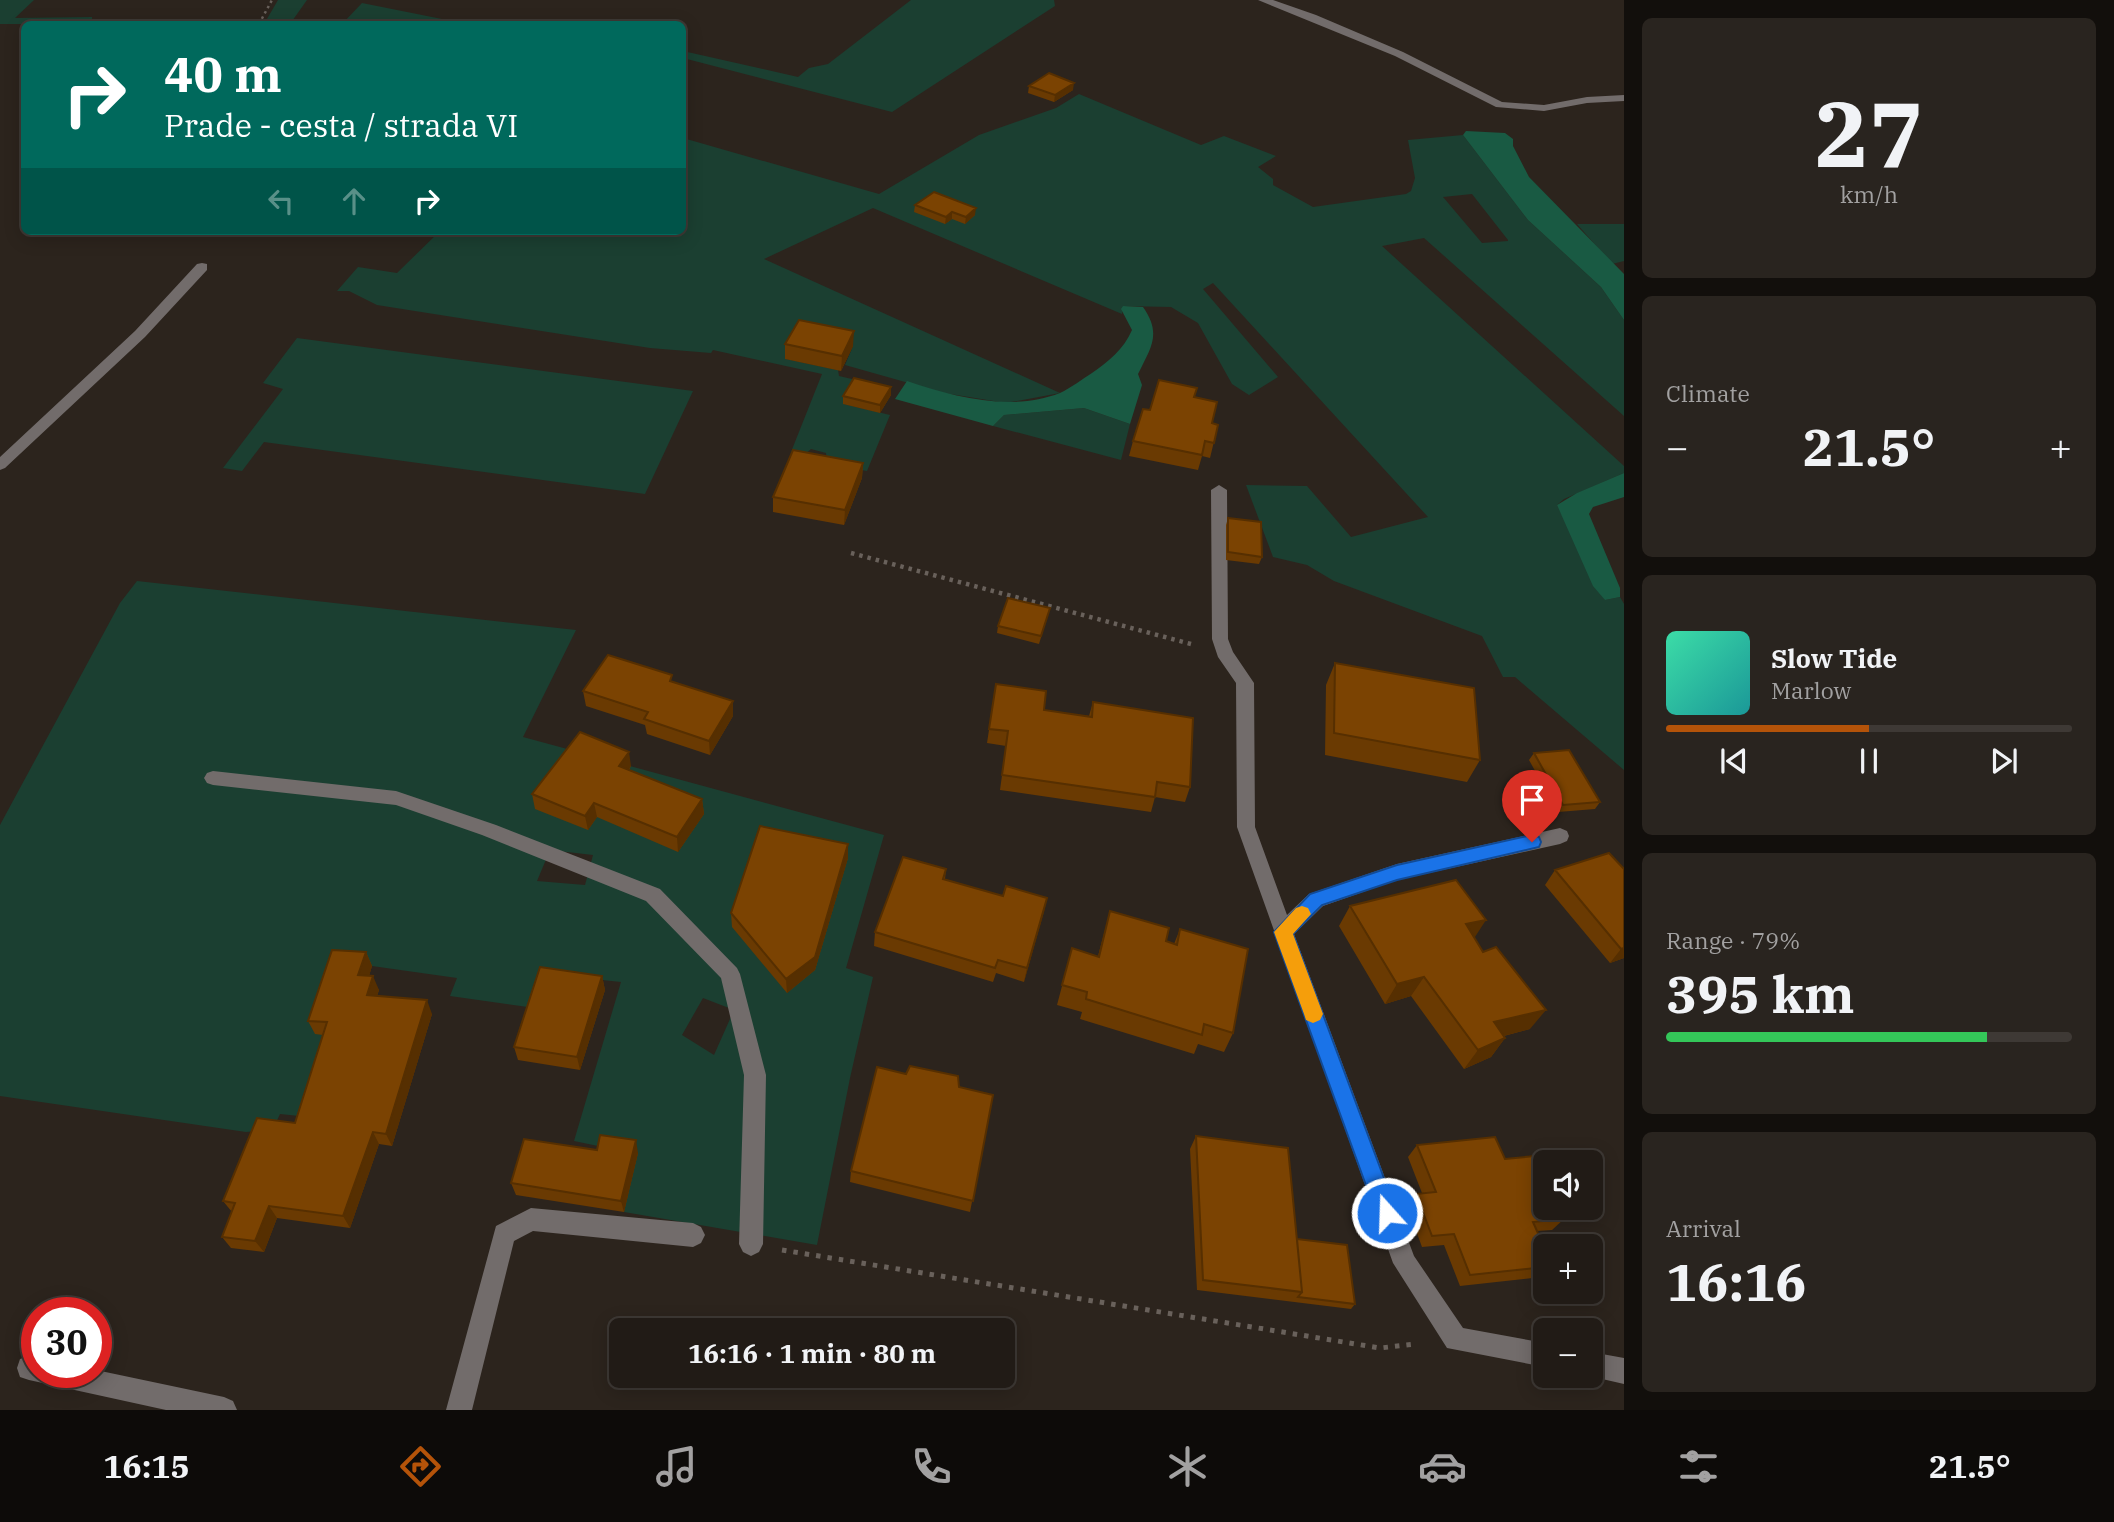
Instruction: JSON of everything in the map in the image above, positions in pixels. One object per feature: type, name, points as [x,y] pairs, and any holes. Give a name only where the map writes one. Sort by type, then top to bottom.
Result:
[{"type":"street","points":[[1263,0],[1312,17],[1399,54],[1500,105],[1544,108],[1587,100],[1624,98]]},
{"type":"street","points":[[0,466],[139,334],[202,267]]},
{"type":"street","points":[[1219,490],[1222,653],[1237,667],[1245,683],[1246,827],[1283,932],[1405,1263],[1455,1339],[1533,1353]]},
{"type":"street","points":[[213,778],[396,798],[489,830],[653,895],[730,974],[755,1075],[751,1244]]},
{"type":"street","points":[[1283,932],[1316,900],[1397,872],[1560,836]]},
{"type":"street","points":[[459,1410],[504,1234],[531,1219],[693,1235]]},
{"type":"street","points":[[1603,1366],[1620,1369],[1624,1373]]},
{"type":"street","points":[[112,1386],[224,1410]]},
{"type":"path","points":[[261,21],[272,0]]},
{"type":"path","points":[[850,553],[1222,653]]},
{"type":"path","points":[[751,1244],[1380,1348],[1455,1339]]},
{"type":"green space","points":[[0,0],[34,0],[15,18],[92,17],[86,21],[21,21],[21,24],[0,24]]},
{"type":"green space","points":[[278,0],[307,0],[292,21],[266,21]]},
{"type":"green space","points":[[911,0],[1054,0],[1055,6],[892,112],[686,59],[686,52],[798,77],[809,68],[828,64]]},
{"type":"green space","points":[[362,3],[452,21],[345,21]]},
{"type":"green space","points":[[1079,94],[1201,145],[1224,136],[1276,156],[1258,167],[1273,179],[1273,185],[1313,207],[1406,194],[1411,191],[1415,178],[1408,140],[1463,135],[1528,220],[1601,287],[1624,320],[1624,416],[1424,238],[1382,246],[1624,466],[1624,473],[1564,499],[1557,505],[1605,600],[1620,597],[1624,604],[1624,770],[1515,677],[1503,677],[1482,636],[1334,581],[1307,565],[1273,557],[1246,485],[1307,486],[1351,537],[1428,517],[1213,283],[1203,289],[1278,377],[1249,395],[1232,384],[1198,323],[1171,307],[1123,306],[1122,314],[873,208],[764,259],[1060,393],[1006,403],[944,393],[845,365],[853,346],[786,359],[838,370],[839,376],[856,380],[844,404],[890,415],[867,471],[827,464],[826,453],[811,449],[804,455],[791,452],[822,374],[713,350],[711,353],[650,348],[377,305],[349,291],[337,291],[358,267],[397,273],[436,235],[686,235],[686,139],[879,194],[979,135],[1056,108]],"holes":[[[1472,194],[1508,241],[1482,243],[1443,197]]]},
{"type":"green space","points":[[1466,131],[1505,133],[1513,139],[1513,146],[1529,177],[1624,274],[1624,320],[1601,287],[1528,220],[1463,135]]},
{"type":"green space","points":[[1577,224],[1624,224],[1624,261],[1612,264]]},
{"type":"green space","points":[[1123,306],[1143,307],[1153,333],[1150,348],[1138,374],[1142,385],[1130,424],[1084,408],[1004,415],[993,426],[895,399],[907,381],[963,397],[1002,402],[1041,399],[1060,393],[1104,364],[1125,343],[1132,330],[1121,309]]},
{"type":"green space","points":[[297,338],[693,391],[645,494],[264,442],[242,471],[223,468],[283,389],[263,383]]},
{"type":"green space","points":[[1084,408],[1130,424],[1121,460],[993,426],[1004,415]]},
{"type":"green space","points":[[1624,473],[1624,497],[1593,507],[1589,514],[1620,588],[1620,597],[1605,600],[1593,586],[1557,505],[1577,493]]},
{"type":"green space","points":[[137,581],[576,630],[523,737],[884,835],[846,968],[873,977],[817,1245],[624,1212],[603,1147],[574,1141],[621,982],[555,975],[535,1008],[450,996],[457,978],[372,966],[316,1033],[334,1036],[309,1117],[280,1114],[273,1129],[246,1132],[0,1096],[0,825],[120,603]],"holes":[[[550,850],[593,855],[585,885],[537,881]],[[703,998],[734,1010],[714,1055],[682,1035]]]},
{"type":"building","points":[[1049,73],[1074,83],[1055,95],[1029,86]]},
{"type":"building","points":[[934,192],[976,208],[966,217],[952,212],[946,217],[915,205]]},
{"type":"building","points":[[799,320],[854,331],[842,356],[785,344]]},
{"type":"building","points":[[854,378],[891,387],[880,405],[843,396]]},
{"type":"building","points":[[1159,380],[1197,388],[1194,397],[1217,402],[1212,423],[1218,425],[1214,443],[1205,441],[1202,455],[1133,441],[1143,409],[1150,410]]},
{"type":"building","points":[[793,450],[863,463],[845,510],[773,497]]},
{"type":"building","points":[[1228,518],[1261,522],[1262,557],[1228,552]]},
{"type":"building","points":[[1008,598],[1050,608],[1041,636],[998,626]]},
{"type":"building","points":[[608,655],[672,675],[670,681],[733,701],[709,741],[644,719],[648,712],[583,691]]},
{"type":"building","points":[[1335,663],[1474,688],[1480,760],[1334,733]]},
{"type":"building","points":[[996,684],[1046,691],[1044,710],[1092,717],[1093,702],[1193,718],[1190,787],[1157,782],[1155,797],[1002,775],[1008,731],[989,729]]},
{"type":"building","points":[[580,732],[629,752],[619,766],[702,799],[677,837],[594,803],[585,816],[532,794]]},
{"type":"building","points":[[1569,750],[1600,802],[1563,805],[1534,753]]},
{"type":"building","points":[[760,826],[848,844],[815,957],[786,979],[731,913]]},
{"type":"building","points":[[1609,853],[1624,869],[1624,948],[1621,949],[1555,870]]},
{"type":"building","points":[[903,857],[946,869],[943,879],[1003,896],[1006,886],[1047,898],[1027,968],[998,960],[995,968],[875,932]]},
{"type":"building","points":[[1456,880],[1486,920],[1466,924],[1483,952],[1496,947],[1546,1010],[1494,1022],[1505,1038],[1478,1050],[1424,977],[1397,984],[1350,906]]},
{"type":"building","points":[[1110,911],[1169,928],[1166,941],[1177,945],[1180,929],[1248,949],[1233,1033],[1204,1024],[1202,1035],[1086,999],[1087,992],[1062,985],[1072,948],[1099,957]]},
{"type":"building","points":[[332,950],[366,952],[358,975],[373,976],[367,995],[427,1000],[386,1134],[373,1132],[343,1216],[269,1206],[255,1241],[222,1237],[235,1203],[223,1201],[257,1118],[295,1123],[327,1022],[308,1021]]},
{"type":"building","points":[[540,967],[602,976],[577,1057],[514,1047]]},
{"type":"building","points":[[910,1066],[958,1076],[959,1087],[993,1095],[973,1201],[851,1171],[877,1067],[906,1074]]},
{"type":"building","points":[[600,1135],[636,1140],[621,1201],[511,1183],[524,1139],[597,1150]]},
{"type":"building","points":[[1196,1136],[1288,1148],[1302,1292],[1203,1280]]},
{"type":"building","points":[[1495,1137],[1505,1159],[1533,1156],[1533,1220],[1554,1220],[1533,1222],[1538,1234],[1533,1234],[1533,1268],[1470,1275],[1454,1234],[1432,1236],[1416,1194],[1436,1192],[1417,1145]]},
{"type":"building","points":[[1297,1239],[1347,1245],[1355,1304],[1298,1297],[1302,1292]]},
{"type":"slow traffic","points":[[1302,914],[1283,932],[1313,1014]]},
{"type":"route","points":[[1387,1213],[1283,932],[1316,900],[1397,872],[1532,842]]}]
